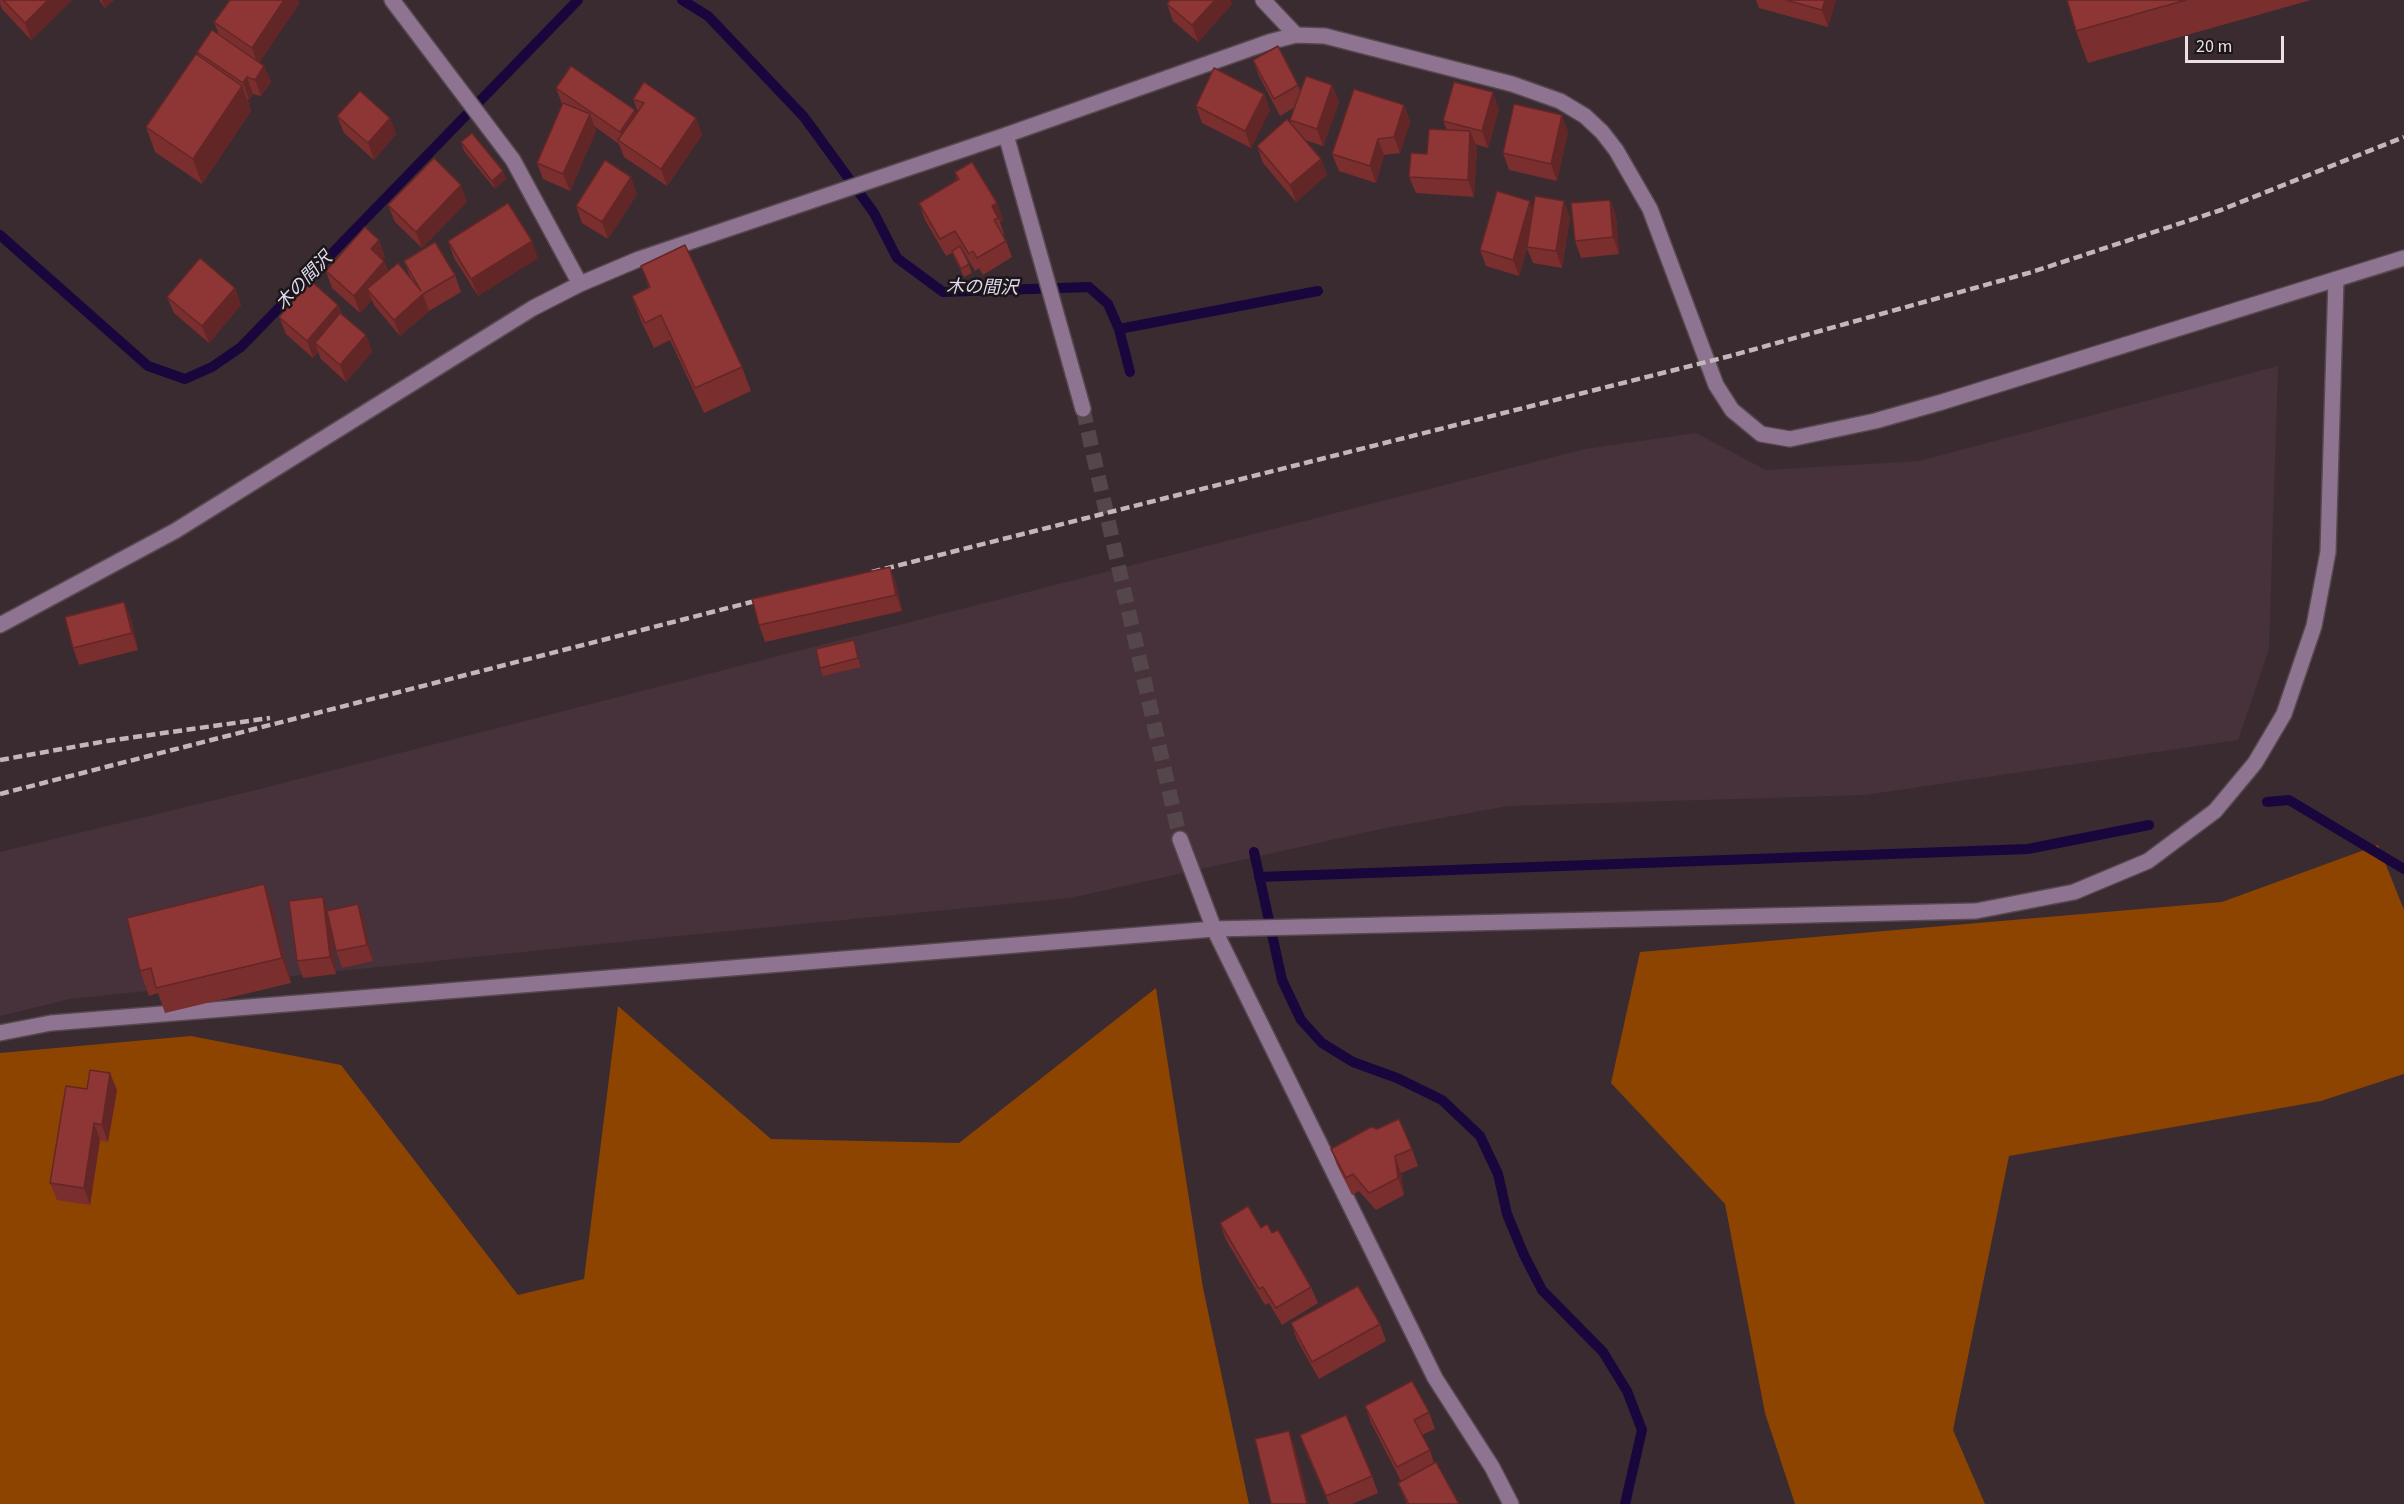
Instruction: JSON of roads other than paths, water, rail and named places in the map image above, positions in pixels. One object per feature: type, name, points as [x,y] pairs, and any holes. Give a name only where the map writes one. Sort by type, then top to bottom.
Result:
[{"type":"street","points":[[392,0],[513,160],[580,284]]},
{"type":"street","points":[[1263,0],[1296,35]]},
{"type":"street","points":[[0,625],[175,531],[533,308],[580,284],[639,259],[1006,135],[1269,42],[1296,35],[1325,36],[1512,84],[1560,101],[1585,116],[1616,150],[1650,209],[1716,385],[1732,410],[1761,434],[1790,439],[1875,421],[2404,258]]},
{"type":"street","points":[[1006,135],[1083,409]]},
{"type":"street","points":[[0,1033],[51,1023],[1214,929],[1976,911],[2074,892],[2148,861],[2215,811],[2255,763],[2284,714],[2314,626],[2328,552],[2336,279]]},
{"type":"street","points":[[1180,839],[1214,929],[1436,1378],[1492,1467],[1511,1504]]},
{"type":"waterway","name":"木の間沢","points":[[0,235],[148,366],[185,379],[212,367],[241,347],[578,0]]},
{"type":"waterway","name":"木の間沢","points":[[682,0],[708,16],[804,117],[874,213],[897,258],[943,292],[1089,287],[1108,304],[1119,329],[1318,291]]},
{"type":"waterway","points":[[1119,329],[1130,372]]},
{"type":"waterway","points":[[2267,802],[2289,800],[2404,869]]},
{"type":"waterway","points":[[1259,877],[2028,849],[2149,825]]},
{"type":"waterway","points":[[1254,852],[1282,980],[1301,1020],[1322,1043],[1353,1062],[1397,1078],[1442,1100],[1480,1136],[1498,1174],[1507,1214],[1542,1290],[1603,1352],[1627,1391],[1642,1430],[1625,1504]]},
{"type":"tunnel","points":[[1083,409],[1180,839]]},
{"type":"railway","points":[[872,572],[1730,356],[2032,272],[2221,210],[2404,137]]},
{"type":"railway","points":[[0,794],[767,598]]},
{"type":"railway","points":[[0,760],[107,741],[270,718]]}]
